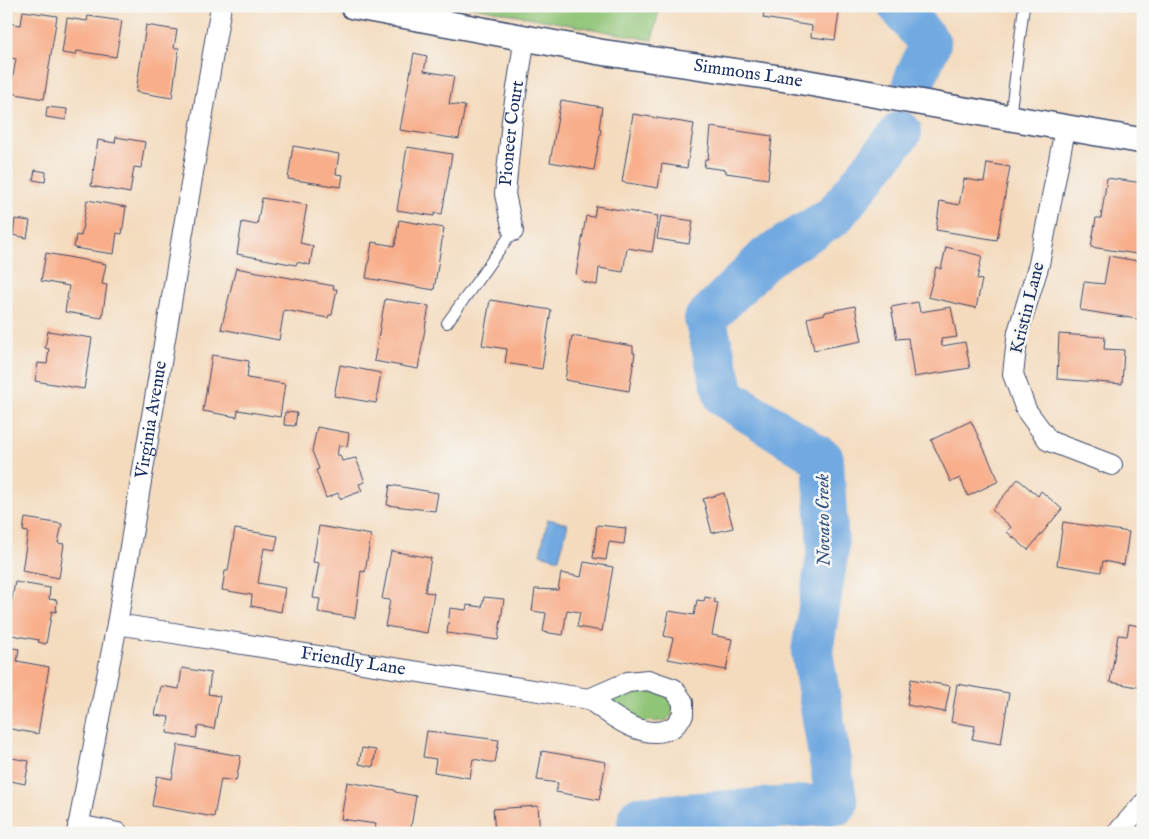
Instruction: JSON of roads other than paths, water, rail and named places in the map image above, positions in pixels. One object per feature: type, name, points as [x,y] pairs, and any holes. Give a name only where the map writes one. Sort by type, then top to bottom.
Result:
[{"type":"street","name":"Virginia Avenue","points":[[77,829],[118,624],[221,6]]},
{"type":"street","name":"Simmons Lane","points":[[353,6],[525,36],[600,52],[786,79],[1010,120],[1143,141]]},
{"type":"street","name":"Pioneer Court","points":[[513,231],[505,194],[512,120],[525,36]]},
{"type":"street","name":"Kristin Lane","points":[[1065,129],[1039,264],[1018,332],[1014,374],[1026,410],[1049,441],[1112,465]]},
{"type":"street","name":"Friendly Lane","points":[[118,624],[589,699]]},
{"type":"street","points":[[1117,833],[1143,804]]},
{"type":"street","points":[[77,829],[118,833]]},
{"type":"lane","points":[[1010,120],[1024,6]]},
{"type":"lane","points":[[447,322],[513,231]]},
{"type":"water","points":[[548,519],[568,524],[559,559],[540,554]]},
{"type":"waterway","name":"Novato Creek","points":[[899,6],[930,44],[914,81]]},
{"type":"waterway","name":"Novato Creek","points":[[637,833],[639,817],[837,804],[812,652],[828,550],[823,459],[725,397],[705,319],[767,257],[834,216],[901,132]]}]
